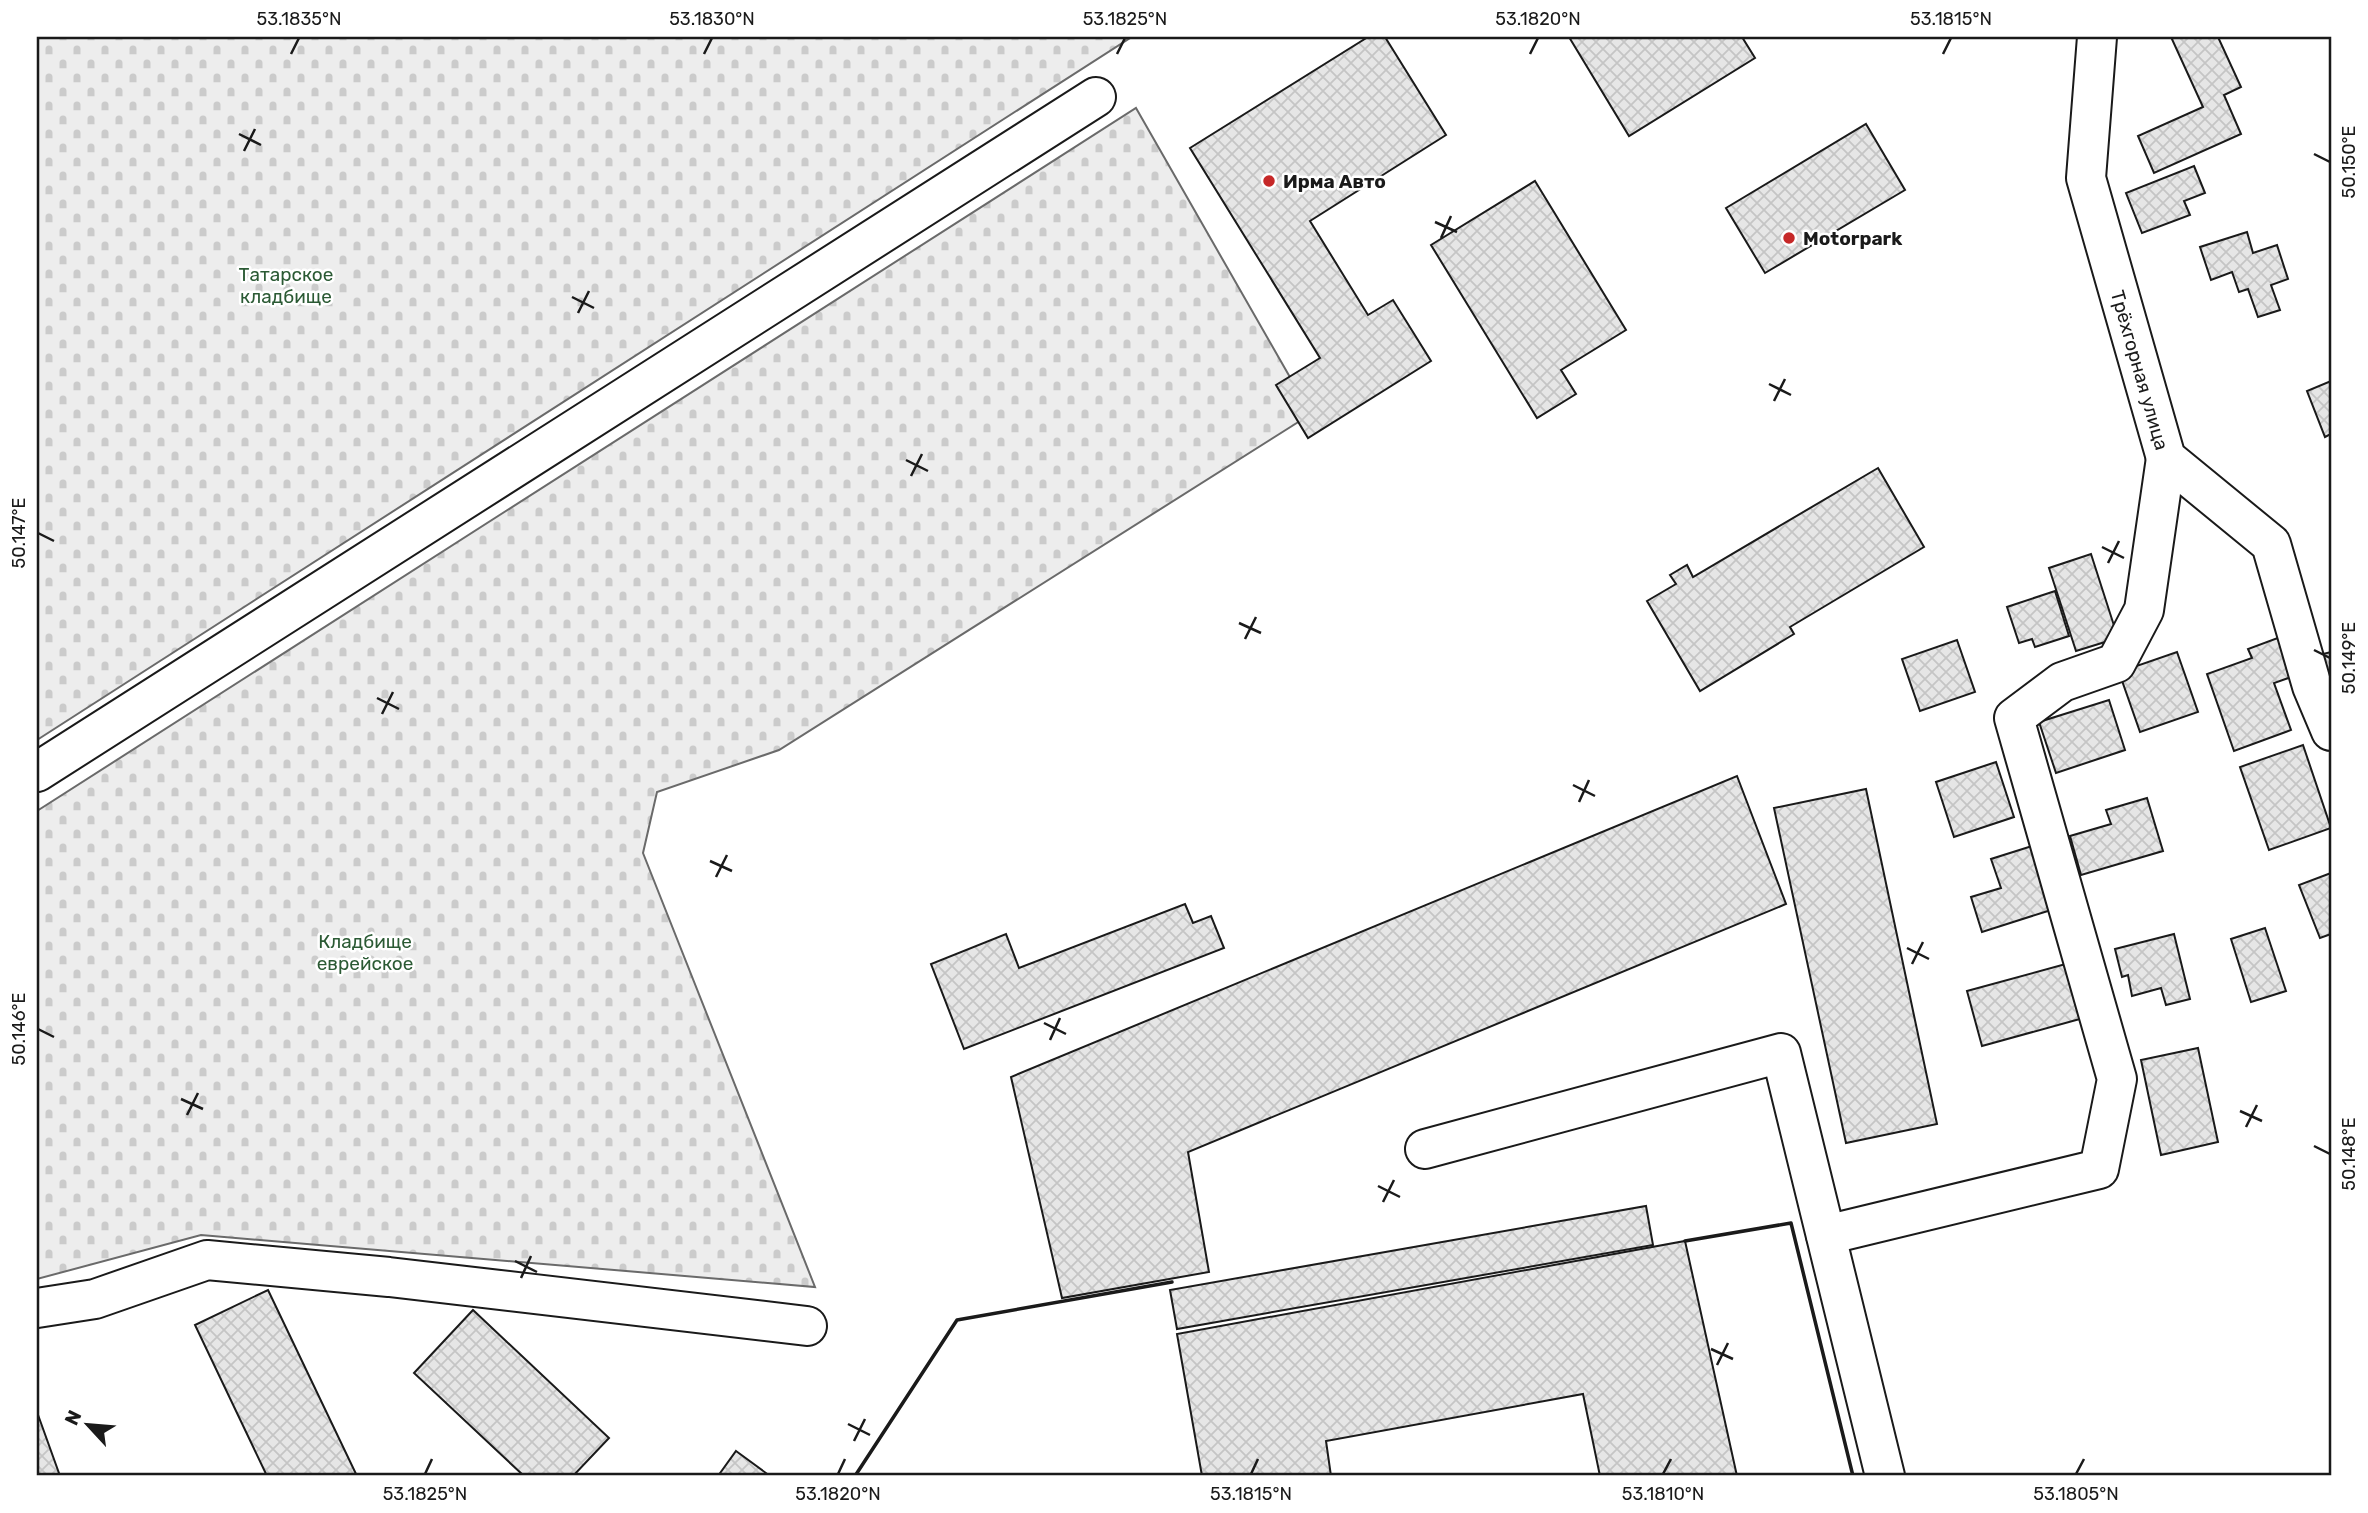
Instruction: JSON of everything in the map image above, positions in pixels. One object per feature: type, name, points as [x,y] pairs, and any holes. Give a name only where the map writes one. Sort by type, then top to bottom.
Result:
[{"type":"street","name":"Трёхгорная улица","points":[[2097,37],[2086,178],[2166,458],[2271,544],[2312,686],[2331,731]]},
{"type":"street","points":[[37,772],[1096,97]]},
{"type":"street","points":[[1826,1235],[2099,1169],[2117,1079],[2014,718],[2062,682],[2116,663],[2144,610],[2166,458]]},
{"type":"street","points":[[1425,1149],[1781,1054],[1885,1476]]},
{"type":"street","points":[[37,1308],[95,1299],[207,1260],[390,1277],[807,1326]]},
{"type":"green space","name":"Татарское кладбище","points":[[37,37],[1129,37],[1130,38],[37,740]]},
{"type":"green space","name":"Кладбище еврейское","points":[[1136,108],[1311,414],[779,750],[657,792],[643,853],[815,1287],[201,1235],[37,1279],[37,811]]},
{"type":"building","points":[[1368,37],[1385,37],[1446,135],[1310,221],[1368,315],[1393,300],[1431,361],[1308,438],[1276,385],[1320,358],[1190,148]]},
{"type":"building","points":[[1569,37],[1742,37],[1755,58],[1629,136]]},
{"type":"building","points":[[2171,37],[2218,37],[2241,87],[2224,95],[2241,134],[2154,173],[2138,136],[2203,107]]},
{"type":"building","points":[[1866,124],[1905,190],[1765,273],[1726,208]]},
{"type":"building","points":[[2194,166],[2205,193],[2184,201],[2190,215],[2142,233],[2126,193]]},
{"type":"building","points":[[1535,181],[1626,330],[1561,370],[1576,394],[1537,418],[1431,245]]},
{"type":"building","points":[[2247,232],[2253,253],[2277,245],[2288,279],[2271,285],[2280,310],[2258,317],[2248,289],[2239,292],[2232,272],[2211,280],[2200,247]]},
{"type":"building","points":[[2331,381],[2331,434],[2325,437],[2307,391]]},
{"type":"building","points":[[1878,468],[1924,547],[1790,627],[1794,634],[1700,691],[1647,601],[1676,584],[1670,575],[1687,565],[1693,577]]},
{"type":"building","points":[[2091,554],[2118,638],[2076,651],[2049,568]]},
{"type":"building","points":[[2055,591],[2069,636],[2035,647],[2032,639],[2019,643],[2007,607]]},
{"type":"building","points":[[2283,636],[2297,675],[2274,683],[2291,730],[2234,751],[2207,674],[2252,658],[2248,649]]},
{"type":"building","points":[[1957,640],[1975,692],[1920,711],[1902,659]]},
{"type":"building","points":[[2177,652],[2198,712],[2140,732],[2119,672]]},
{"type":"building","points":[[2331,652],[2331,674],[2326,674],[2323,654]]},
{"type":"building","points":[[2109,700],[2125,750],[2056,773],[2039,722]]},
{"type":"building","points":[[2303,745],[2331,828],[2269,850],[2240,767]]},
{"type":"building","points":[[1996,762],[2014,817],[1954,837],[1936,782]]},
{"type":"building","points":[[1737,776],[1786,904],[1188,1152],[1209,1272],[1062,1298],[1011,1077]]},
{"type":"building","points":[[1866,789],[1937,1124],[1846,1143],[1774,808]]},
{"type":"building","points":[[2147,798],[2163,851],[2081,875],[2070,836],[2111,824],[2106,810]]},
{"type":"building","points":[[2032,846],[2051,910],[1982,932],[1971,897],[2001,888],[1991,859]]},
{"type":"building","points":[[2331,873],[2331,934],[2320,938],[2299,885]]},
{"type":"building","points":[[1185,904],[1193,923],[1211,916],[1224,948],[964,1049],[931,964],[1006,934],[1019,968]]},
{"type":"building","points":[[2265,928],[2286,991],[2251,1002],[2231,939]]},
{"type":"building","points":[[2174,934],[2190,999],[2166,1005],[2161,988],[2132,996],[2128,975],[2122,977],[2115,949]]},
{"type":"building","points":[[2073,962],[2087,1017],[1982,1046],[1967,991]]},
{"type":"building","points":[[2198,1048],[2218,1142],[2161,1155],[2141,1060]]},
{"type":"building","points":[[1646,1206],[1653,1245],[1177,1329],[1170,1290]]},
{"type":"building","points":[[1685,1241],[1737,1476],[1600,1476],[1583,1394],[1326,1441],[1331,1476],[1202,1476],[1177,1334]]},
{"type":"building","points":[[268,1290],[357,1476],[267,1476],[195,1325]]},
{"type":"building","points":[[473,1310],[609,1438],[573,1476],[524,1476],[414,1373]]},
{"type":"building","points":[[37,1412],[60,1476],[37,1476]]},
{"type":"building","points":[[736,1451],[770,1476],[718,1476]]},
{"type":"wall","points":[[1685,1241],[1791,1223],[1853,1476]]},
{"type":"wall","points":[[855,1476],[957,1320],[1172,1282]]},
{"type":"place","name":"Ирма Авто","points":[[1269,181]]},
{"type":"place","name":"Motorpark","points":[[1789,238]]}]
